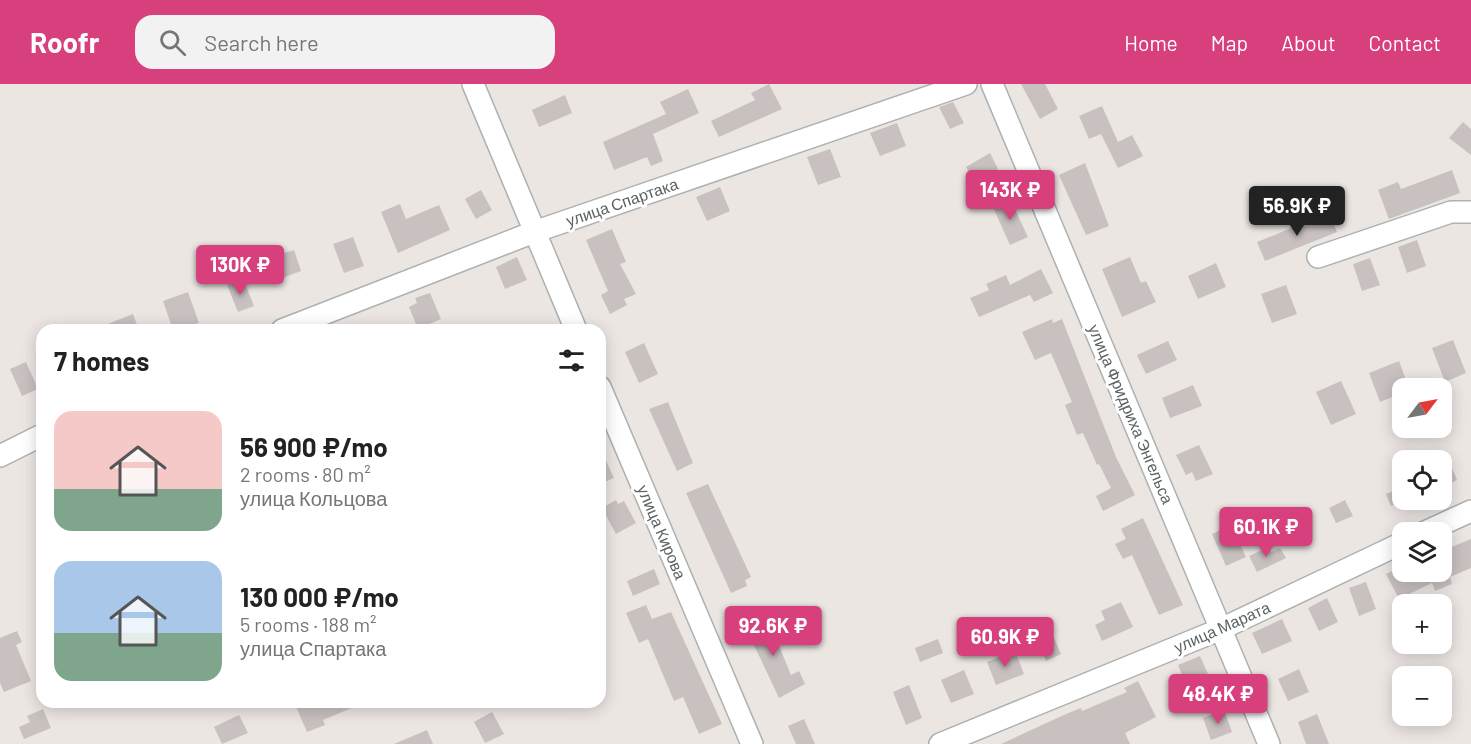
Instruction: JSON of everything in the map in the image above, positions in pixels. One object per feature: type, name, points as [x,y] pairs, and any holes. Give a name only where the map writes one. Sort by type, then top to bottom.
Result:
[{"type":"street","points":[[473,84],[573,324]]},
{"type":"street","name":"улица Спартака","points":[[297,324],[534,232],[966,84]]},
{"type":"street","name":"улица Фридриха Энгельса","points":[[992,84],[1269,744]]},
{"type":"street","points":[[1318,257],[1451,212],[1471,212]]},
{"type":"street","name":"улица Кирова","points":[[606,401],[752,744]]},
{"type":"street","points":[[0,456],[36,438]]},
{"type":"street","points":[[1447,522],[1471,511]]},
{"type":"street","name":"улица Марата","points":[[939,744],[1221,629],[1392,548]]},
{"type":"building","points":[[769,84],[782,109],[719,137],[711,121],[755,100],[751,93]]},
{"type":"building","points":[[1021,84],[1045,84],[1058,109],[1040,119]]},
{"type":"building","points":[[688,89],[699,113],[653,134],[663,161],[651,166],[647,157],[614,170],[603,142],[666,114],[660,102]]},
{"type":"building","points":[[565,95],[572,113],[539,127],[532,110]]},
{"type":"building","points":[[953,102],[964,123],[950,129],[939,107]]},
{"type":"building","points":[[1102,106],[1118,142],[1132,135],[1143,156],[1118,168],[1101,134],[1089,139],[1079,116]]},
{"type":"building","points":[[1463,122],[1471,129],[1471,155],[1449,138]]},
{"type":"building","points":[[897,123],[906,146],[880,156],[870,133]]},
{"type":"building","points":[[830,149],[841,177],[818,185],[807,157]]},
{"type":"building","points":[[990,153],[998,169],[974,182],[966,167]]},
{"type":"building","points":[[1085,163],[1109,226],[1086,235],[1059,175]]},
{"type":"building","points":[[1452,170],[1460,193],[1389,219],[1378,190],[1398,182],[1401,189]]},
{"type":"building","points":[[720,187],[730,211],[707,221],[696,197]]},
{"type":"building","points":[[481,190],[492,210],[476,219],[465,199]]},
{"type":"building","points":[[1009,197],[1028,237],[1010,245],[992,205]]},
{"type":"building","points":[[400,204],[406,219],[439,205],[450,230],[398,253],[381,212]]},
{"type":"building","points":[[1329,213],[1337,232],[1265,261],[1257,242]]},
{"type":"building","points":[[612,229],[626,262],[620,264],[636,294],[624,299],[627,305],[610,314],[601,295],[608,291],[586,240]]},
{"type":"building","points":[[353,237],[364,266],[344,273],[333,244]]},
{"type":"building","points":[[1417,240],[1426,266],[1407,273],[1398,247]]},
{"type":"building","points":[[294,250],[301,271],[282,278],[274,256]]},
{"type":"building","points":[[517,257],[527,280],[505,289],[496,267]]},
{"type":"building","points":[[1130,257],[1141,283],[1146,281],[1156,302],[1122,317],[1102,269]]},
{"type":"building","points":[[1370,258],[1380,285],[1362,291],[1353,264]]},
{"type":"building","points":[[1216,263],[1226,287],[1198,299],[1188,276]]},
{"type":"building","points":[[1041,269],[1053,293],[1034,302],[1030,295],[979,317],[970,298],[989,290],[986,284],[1006,275],[1010,285]]},
{"type":"building","points":[[243,279],[254,306],[238,312],[227,285]]},
{"type":"building","points":[[1286,285],[1297,314],[1272,323],[1261,294]]},
{"type":"building","points":[[188,292],[199,323],[171,324],[163,301]]},
{"type":"building","points":[[430,293],[441,319],[430,324],[416,324],[409,307],[417,303],[415,298]]},
{"type":"building","points":[[133,314],[137,324],[108,324]]},
{"type":"building","points":[[1052,319],[1053,323],[1062,319],[1116,457],[1135,495],[1103,511],[1096,496],[1111,488],[1099,464],[1097,465],[1083,433],[1077,435],[1065,405],[1072,402],[1051,353],[1035,360],[1022,332]]},
{"type":"building","points":[[1453,340],[1466,373],[1452,379],[1443,378],[1432,348]]},
{"type":"building","points":[[1168,341],[1177,360],[1146,374],[1137,355]]},
{"type":"building","points":[[644,343],[658,374],[639,383],[625,352]]},
{"type":"building","points":[[1399,361],[1405,378],[1392,378],[1392,397],[1380,402],[1369,373]]},
{"type":"building","points":[[26,362],[36,384],[36,390],[22,396],[10,369]]},
{"type":"building","points":[[1341,381],[1356,414],[1331,425],[1316,392]]},
{"type":"building","points":[[1193,385],[1202,406],[1170,418],[1162,398]]},
{"type":"building","points":[[668,402],[693,463],[677,471],[649,409]]},
{"type":"building","points":[[1199,445],[1213,474],[1196,481],[1192,472],[1186,475],[1176,455]]},
{"type":"building","points":[[606,460],[614,478],[606,481]]},
{"type":"building","points":[[1452,468],[1457,480],[1452,483]]},
{"type":"building","points":[[708,484],[751,577],[745,580],[747,586],[731,593],[686,493]]},
{"type":"building","points":[[1392,491],[1392,506],[1391,506],[1386,494]]},
{"type":"building","points":[[616,500],[618,504],[624,501],[636,523],[616,534],[606,515],[606,506]]},
{"type":"building","points":[[1345,500],[1353,516],[1336,523],[1329,508]]},
{"type":"building","points":[[1143,518],[1183,605],[1159,615],[1132,555],[1123,559],[1115,544],[1126,539],[1121,529]]},
{"type":"building","points":[[1231,525],[1246,557],[1226,566],[1212,534]]},
{"type":"building","points":[[1471,539],[1471,568],[1452,576],[1452,547]]},
{"type":"building","points":[[1269,547],[1271,552],[1280,548],[1286,558],[1257,572],[1249,556]]},
{"type":"building","points":[[654,569],[660,584],[633,596],[627,581]]},
{"type":"building","points":[[1392,571],[1392,582],[1451,582],[1452,584],[1435,591],[1432,583],[1409,594],[1396,594],[1386,574]]},
{"type":"building","points":[[1366,582],[1376,609],[1359,616],[1349,588]]},
{"type":"building","points":[[1327,598],[1338,622],[1319,631],[1308,608]]},
{"type":"building","points":[[1121,602],[1133,627],[1102,641],[1095,625],[1105,620],[1101,611]]},
{"type":"building","points":[[646,605],[652,619],[671,612],[722,724],[699,734],[683,697],[674,701],[648,639],[639,643],[626,613]]},
{"type":"building","points":[[766,614],[791,675],[799,671],[805,684],[779,698],[744,624]]},
{"type":"building","points":[[1282,619],[1292,641],[1262,654],[1252,633]]},
{"type":"building","points":[[17,631],[22,642],[16,645],[31,681],[4,692],[0,683],[0,638]]},
{"type":"building","points":[[1051,631],[1061,654],[1046,661],[1036,637]]},
{"type":"building","points":[[938,639],[943,653],[920,662],[915,648]]},
{"type":"building","points":[[1015,651],[1024,674],[996,685],[987,662]]},
{"type":"building","points":[[1200,656],[1212,683],[1189,692],[1178,665]]},
{"type":"building","points":[[1299,669],[1309,692],[1288,701],[1278,679]]},
{"type":"building","points":[[964,670],[974,694],[951,703],[941,680]]},
{"type":"building","points":[[1138,681],[1156,717],[1125,733],[1130,744],[1001,744],[1066,714],[1081,708],[1082,711],[1127,692],[1124,688]]},
{"type":"building","points":[[909,685],[922,718],[906,725],[893,692]]},
{"type":"building","points":[[297,708],[352,708],[323,720],[325,725],[307,732]]},
{"type":"building","points":[[43,709],[51,728],[24,739],[19,727],[30,722],[27,716]]},
{"type":"building","points":[[1224,710],[1232,732],[1211,740],[1203,718]]},
{"type":"building","points":[[492,712],[504,734],[485,743],[474,722]]},
{"type":"building","points":[[1317,714],[1329,744],[1306,744],[1298,722]]},
{"type":"building","points":[[239,715],[248,733],[222,744],[214,727]]},
{"type":"building","points":[[804,719],[815,744],[796,744],[788,726]]},
{"type":"building","points":[[427,730],[433,744],[394,744]]}]
